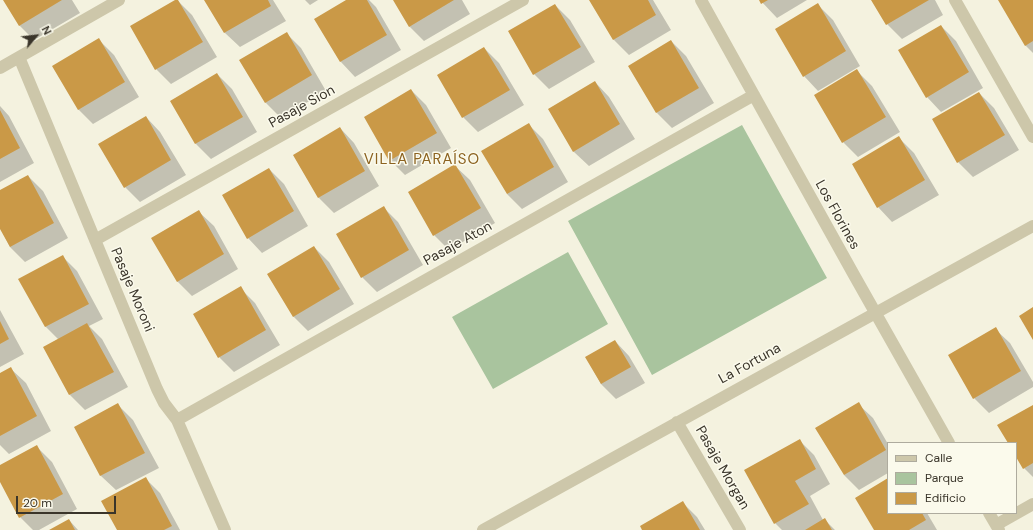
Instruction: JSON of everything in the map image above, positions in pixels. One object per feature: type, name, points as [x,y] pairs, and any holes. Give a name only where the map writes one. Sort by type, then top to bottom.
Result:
[{"type":"street","points":[[0,68],[119,0]]},
{"type":"street","name":"Pasaje Sion","points":[[95,240],[523,0]]},
{"type":"street","name":"Los Florines","points":[[701,0],[948,442]]},
{"type":"street","points":[[955,0],[1033,137]]},
{"type":"street","name":"Pasaje Moroni","points":[[19,57],[157,389],[164,403],[177,420],[225,530]]},
{"type":"street","name":"Pasaje Aton","points":[[177,420],[754,95]]},
{"type":"street","name":"La Fortuna","points":[[483,530],[1033,226]]},
{"type":"street","name":"Pasaje Morgan","points":[[677,422],[740,530]]},
{"type":"street","points":[[990,514],[997,528],[1033,504]]},
{"type":"green space","points":[[742,125],[827,278],[652,375],[568,221]]},
{"type":"green space","points":[[568,252],[608,324],[493,389],[452,317]]},
{"type":"building","points":[[3,0],[62,0],[19,26]]},
{"type":"building","points":[[175,0],[178,0],[203,42],[155,70],[130,26]]},
{"type":"building","points":[[204,0],[268,0],[271,6],[224,33]]},
{"type":"building","points":[[346,0],[367,0],[387,35],[340,62],[314,19]]},
{"type":"building","points":[[393,0],[454,0],[409,27]]},
{"type":"building","points":[[589,0],[648,0],[656,15],[613,40]]},
{"type":"building","points":[[759,0],[768,0],[761,4]]},
{"type":"building","points":[[871,0],[929,0],[886,25]]},
{"type":"building","points":[[998,0],[1033,0],[1033,41],[1025,46]]},
{"type":"building","points":[[818,3],[846,51],[803,77],[775,29]]},
{"type":"building","points":[[555,4],[581,47],[533,75],[508,31]]},
{"type":"building","points":[[941,25],[969,72],[926,98],[898,50]]},
{"type":"building","points":[[287,32],[312,75],[265,103],[239,60]]},
{"type":"building","points":[[99,38],[125,82],[78,110],[52,66]]},
{"type":"building","points":[[671,40],[699,88],[656,113],[628,66]]},
{"type":"building","points":[[484,47],[510,90],[462,118],[437,75]]},
{"type":"building","points":[[857,69],[886,117],[842,143],[814,95]]},
{"type":"building","points":[[217,73],[243,117],[195,144],[170,101]]},
{"type":"building","points":[[595,81],[620,124],[573,152],[548,109]]},
{"type":"building","points":[[411,89],[437,133],[389,161],[364,117]]},
{"type":"building","points":[[979,92],[1005,135],[957,163],[932,119]]},
{"type":"building","points":[[0,110],[20,148],[0,159]]},
{"type":"building","points":[[146,116],[171,160],[124,188],[98,144]]},
{"type":"building","points":[[529,123],[554,167],[507,194],[481,151]]},
{"type":"building","points":[[340,127],[365,171],[318,198],[293,155]]},
{"type":"building","points":[[899,136],[925,180],[877,208],[852,164]]},
{"type":"building","points":[[455,164],[481,208],[433,236],[408,192]]},
{"type":"building","points":[[269,168],[294,211],[247,239],[222,195]]},
{"type":"building","points":[[28,175],[54,223],[10,247],[0,229],[0,190]]},
{"type":"building","points":[[384,206],[409,250],[361,278],[336,234]]},
{"type":"building","points":[[199,210],[224,254],[177,282],[151,238]]},
{"type":"building","points":[[314,246],[340,289],[293,317],[267,274]]},
{"type":"building","points":[[63,255],[89,304],[45,327],[18,279]]},
{"type":"building","points":[[241,286],[266,330],[218,358],[193,314]]},
{"type":"building","points":[[1033,307],[1033,340],[1019,316]]},
{"type":"building","points":[[0,321],[9,339],[0,344]]},
{"type":"building","points":[[87,323],[114,372],[69,395],[43,347]]},
{"type":"building","points":[[996,327],[1021,371],[973,399],[948,355]]},
{"type":"building","points":[[615,340],[631,367],[601,384],[585,357]]},
{"type":"building","points":[[11,367],[37,416],[0,436],[0,373]]},
{"type":"building","points":[[859,402],[886,450],[844,475],[815,428]]},
{"type":"building","points":[[118,403],[145,453],[100,476],[74,427]]},
{"type":"building","points":[[1033,405],[1033,463],[1023,469],[1017,459],[1017,442],[1007,442],[997,425]]},
{"type":"building","points":[[800,439],[816,469],[795,481],[809,504],[774,524],[744,470]]},
{"type":"building","points":[[37,445],[63,494],[19,518],[0,482],[0,465]]},
{"type":"building","points":[[146,477],[172,526],[164,530],[117,530],[101,501]]},
{"type":"building","points":[[887,479],[887,514],[923,514],[926,520],[909,530],[874,530],[855,498]]},
{"type":"building","points":[[683,501],[700,530],[642,530],[640,526]]},
{"type":"building","points":[[825,518],[832,530],[805,530]]},
{"type":"building","points":[[69,519],[75,530],[49,530]]},
{"type":"district","name":"VILLA PARAÍSO","points":[[422,160]]}]
